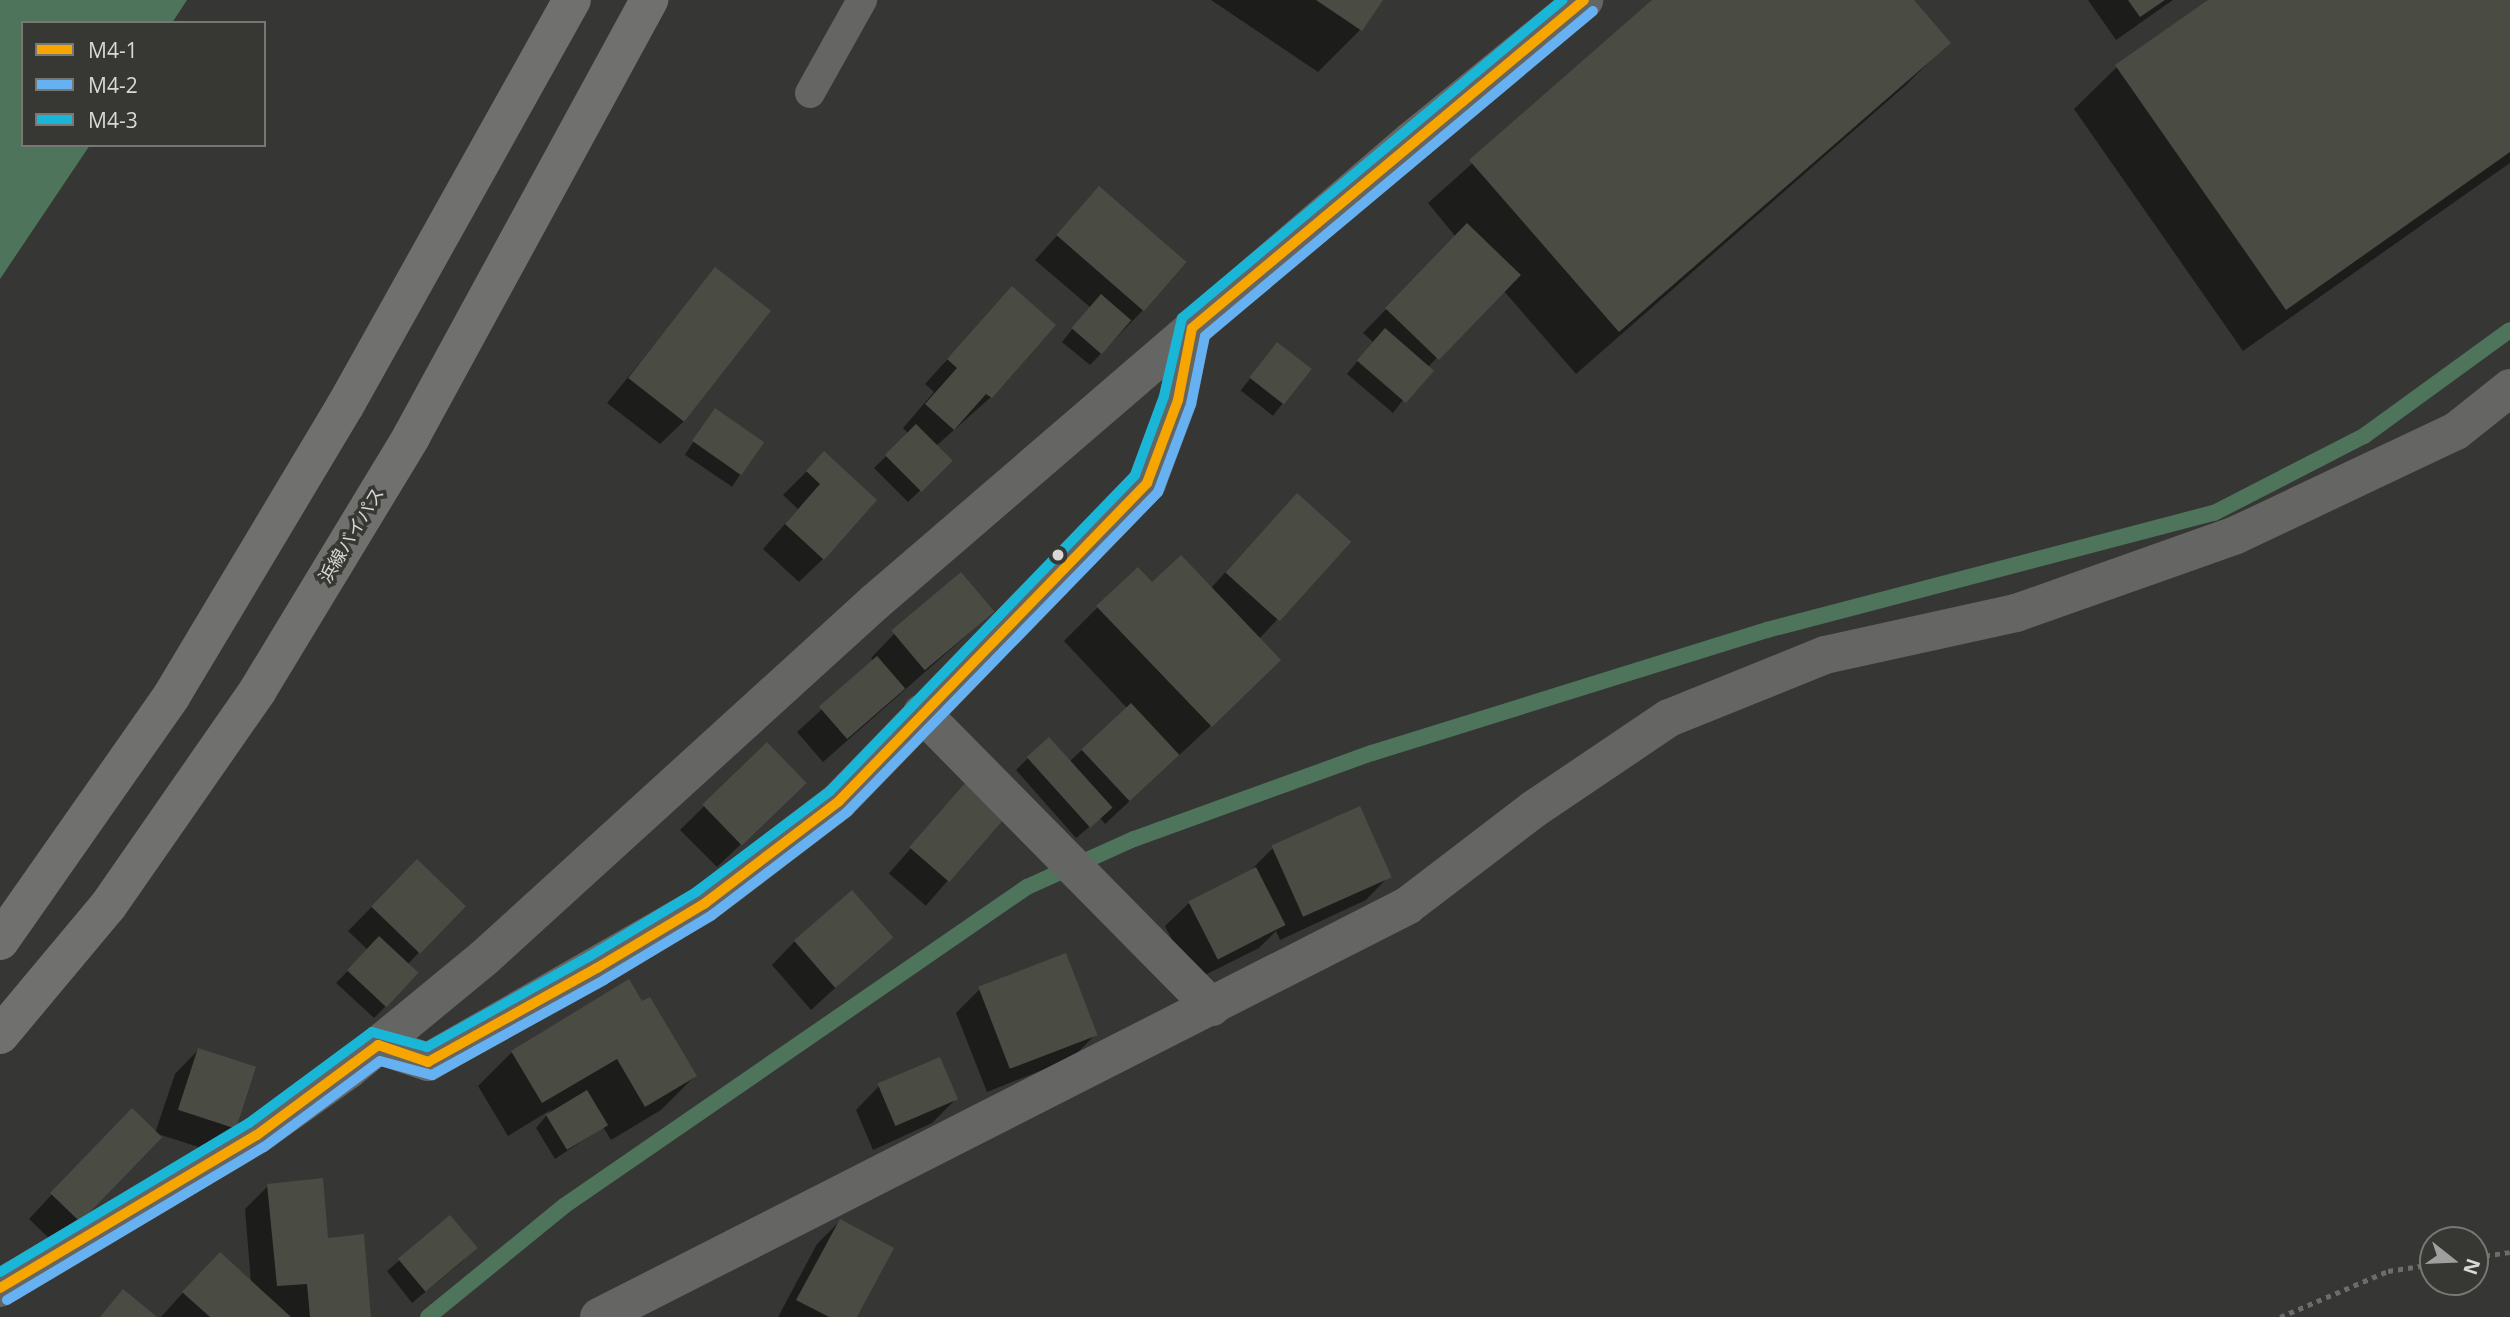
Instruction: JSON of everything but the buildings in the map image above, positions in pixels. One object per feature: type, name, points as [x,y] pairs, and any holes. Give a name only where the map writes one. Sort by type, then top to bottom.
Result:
[{"type":"highway","points":[[0,941],[172,695],[345,406],[572,0]]},
{"type":"highway","name":"浜線バイパス","points":[[0,1035],[108,906],[258,690],[411,436],[649,0]]},
{"type":"street","points":[[0,1288],[257,1135],[378,1045],[484,958],[875,602],[1192,328],[1584,0]]},
{"type":"street","points":[[378,1045],[428,1062],[704,904],[839,801],[1147,483],[1178,400],[1192,328]]},
{"type":"street","points":[[599,1317],[1406,906],[1534,809],[1669,719],[1825,655],[2015,613],[2236,535],[2456,430],[2510,388]]},
{"type":"street","points":[[922,713],[1212,1007]]},
{"type":"lane","points":[[810,93],[862,0]]},
{"type":"path","points":[[2489,1255],[2510,1252]]},
{"type":"path","points":[[2280,1317],[2388,1271],[2419,1266]]},
{"type":"shaded area","points":[[0,0],[187,0],[173,21],[21,21],[21,147],[89,147],[0,279]]},
{"type":"waterway","points":[[428,1317],[564,1206],[1027,887],[1134,839],[1372,753],[1767,630],[2214,513],[2364,436],[2510,330]]},
{"type":"transit line","name":"M4-3","points":[[0,1272],[249,1123],[372,1032],[427,1047],[590,956],[696,892],[830,791],[1135,475],[1164,396],[1182,318],[1562,0]]},
{"type":"transit line","name":"M4-1","points":[[0,1288],[257,1135],[378,1045],[428,1062],[597,968],[704,904],[839,801],[1147,483],[1178,400],[1192,328],[1584,0]]},
{"type":"transit line","name":"M4-2","points":[[7,1300],[264,1147],[380,1061],[432,1075],[604,980],[712,915],[847,812],[1158,492],[1191,404],[1205,336],[1593,11]]}]
